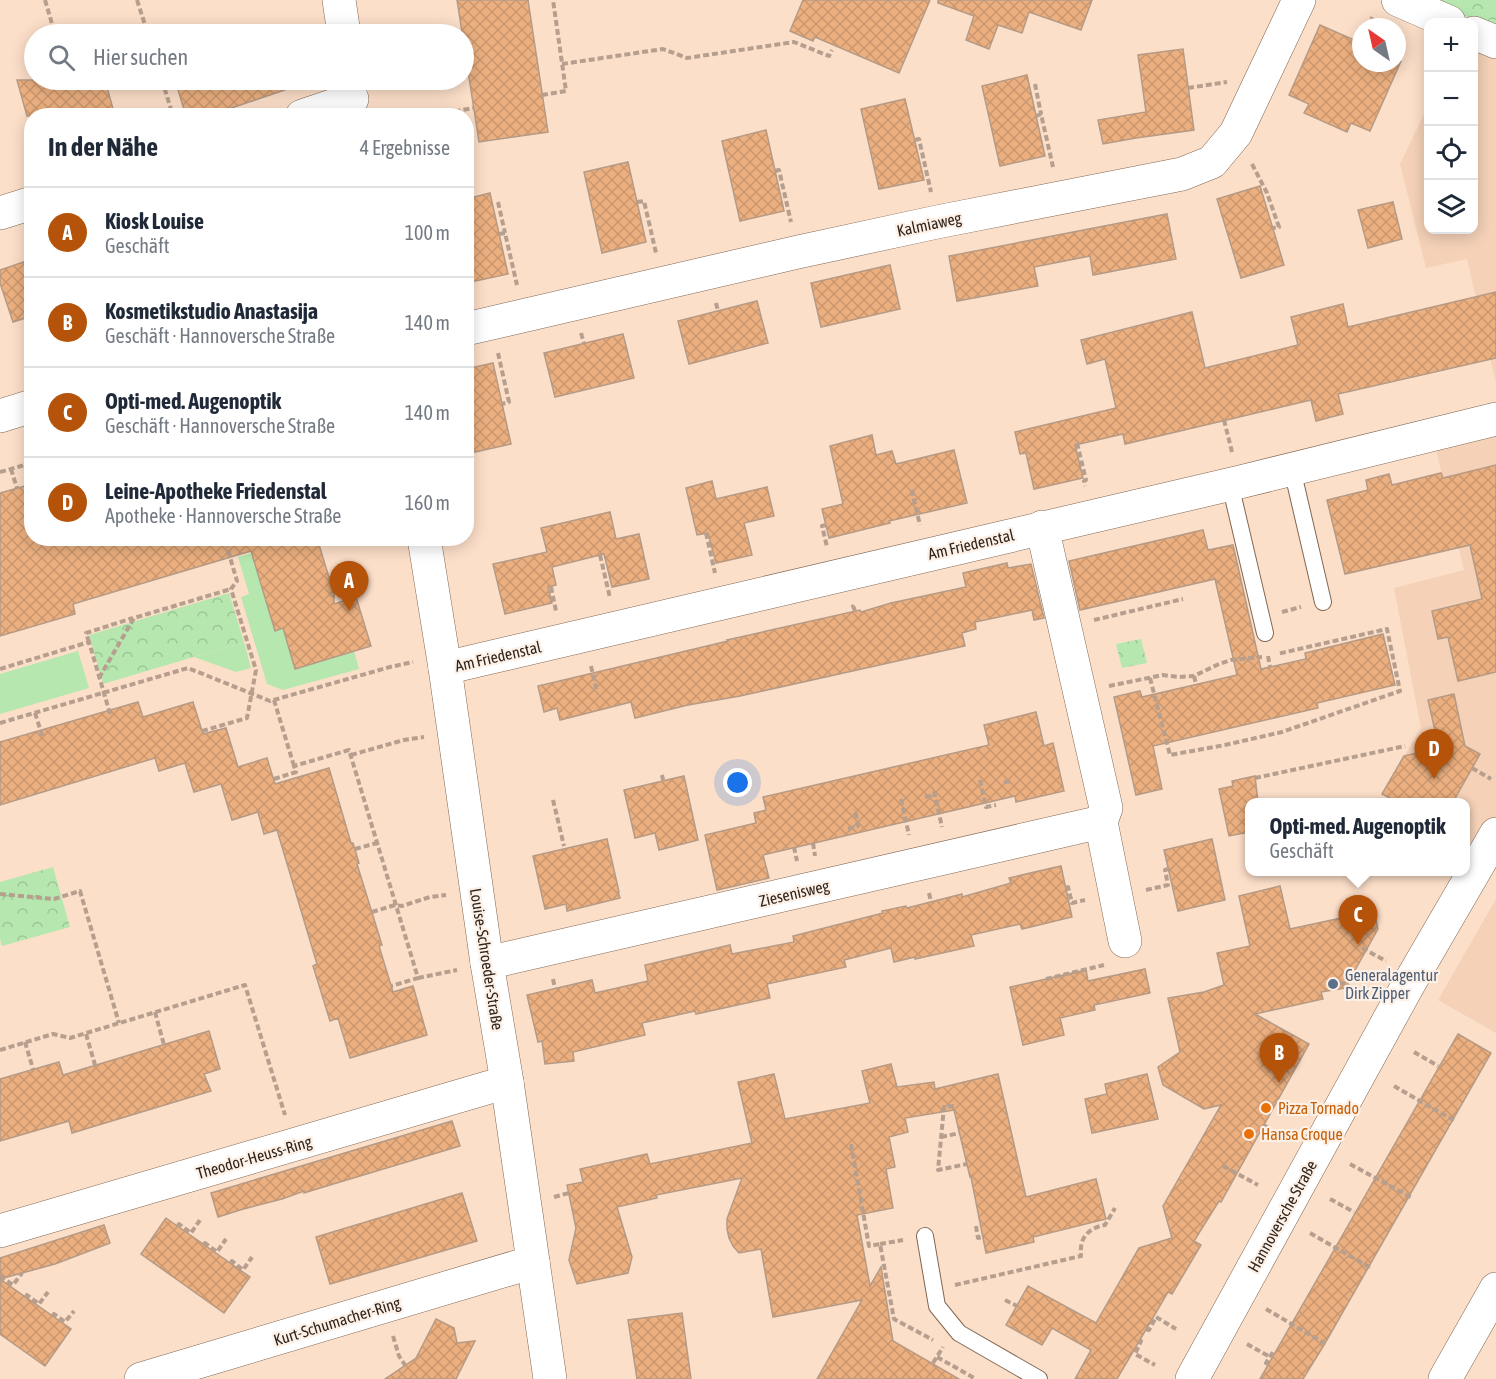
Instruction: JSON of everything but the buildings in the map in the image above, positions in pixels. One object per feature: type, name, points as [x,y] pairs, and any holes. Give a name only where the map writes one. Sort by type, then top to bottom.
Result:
[{"type":"street","points":[[339,0],[343,24]]},
{"type":"street","name":"Kalmiaweg","points":[[474,326],[937,222],[1182,174],[1212,162],[1236,134],[1299,0]]},
{"type":"street","points":[[1386,7],[1432,18]]},
{"type":"street","points":[[1478,35],[1496,42]]},
{"type":"street","points":[[324,108],[352,98]]},
{"type":"street","points":[[0,213],[24,206]]},
{"type":"street","points":[[0,416],[24,408]]},
{"type":"street","name":"Am Friedenstal","points":[[444,662],[1230,484],[1496,419]]},
{"type":"street","points":[[1042,527],[1106,808],[1101,822],[1119,952]]},
{"type":"street","name":"Louise-Schroeder-Straße","points":[[425,546],[444,662],[475,966],[507,1082],[550,1379]]},
{"type":"street","name":"Ziesenisweg","points":[[475,966],[1101,822]]},
{"type":"street","name":"Hannoversche Straße","points":[[1192,1379],[1407,987],[1496,834]]},
{"type":"street","name":"Theodor-Heuss-Ring","points":[[0,1231],[507,1082]]},
{"type":"street","name":"Kurt-Schumacher-Ring","points":[[141,1379],[533,1262]]},
{"type":"street","points":[[1445,1379],[1496,1289]]},
{"type":"lane","points":[[1292,469],[1323,602]]},
{"type":"lane","points":[[1230,484],[1263,625]]},
{"type":"lane","points":[[925,1236],[937,1306],[959,1333],[1039,1379]]},
{"type":"path","points":[[45,0],[52,24]]},
{"type":"path","points":[[137,0],[145,24]]},
{"type":"path","points":[[542,95],[566,91],[553,0]]},
{"type":"path","points":[[562,64],[663,49],[687,58],[794,42],[829,56],[832,50]]},
{"type":"path","points":[[1188,88],[1229,82],[1235,85]]},
{"type":"path","points":[[1035,84],[1056,176]]},
{"type":"path","points":[[165,90],[170,108]]},
{"type":"path","points":[[1036,116],[1041,114]]},
{"type":"path","points":[[915,140],[919,139],[933,200]]},
{"type":"path","points":[[1230,140],[1247,154],[1267,193],[1279,227],[1273,228]]},
{"type":"path","points":[[775,171],[779,170],[794,232]]},
{"type":"path","points":[[637,202],[644,201],[657,261]]},
{"type":"path","points":[[498,202],[519,294]]},
{"type":"path","points":[[499,234],[505,233]]},
{"type":"path","points":[[496,343],[509,402],[502,404]]},
{"type":"path","points":[[1224,420],[1230,445]]},
{"type":"path","points":[[1077,443],[1086,489]]},
{"type":"path","points":[[0,472],[24,465]]},
{"type":"path","points":[[11,468],[17,488]]},
{"type":"path","points":[[914,491],[912,492],[920,527]]},
{"type":"path","points":[[826,525],[822,526],[829,556]]},
{"type":"path","points":[[706,533],[718,583]]},
{"type":"path","points":[[111,717],[86,633],[231,589],[237,581],[227,547]]},
{"type":"path","points":[[600,555],[610,598]]},
{"type":"path","points":[[551,587],[553,594]]},
{"type":"path","points":[[202,731],[247,718],[252,694],[256,670],[231,589]]},
{"type":"path","points":[[1085,622],[1183,600]]},
{"type":"path","points":[[1263,625],[1323,602]]},
{"type":"path","points":[[99,678],[134,618]]},
{"type":"path","points":[[1079,692],[1163,675],[1194,676],[1225,662],[1333,644],[1386,629],[1400,691],[1282,732],[1170,755],[1150,678]]},
{"type":"path","points":[[0,669],[89,642]]},
{"type":"path","points":[[1268,656],[1270,667]]},
{"type":"path","points":[[0,723],[188,668],[270,702],[390,667],[444,662]]},
{"type":"path","points":[[1194,676],[1196,684]]},
{"type":"path","points":[[274,700],[296,772],[274,779]]},
{"type":"path","points":[[35,713],[43,738]]},
{"type":"path","points":[[351,755],[404,740],[430,736]]},
{"type":"path","points":[[1255,778],[1405,746]]},
{"type":"path","points":[[294,766],[349,750],[418,978]]},
{"type":"path","points":[[1472,768],[1491,779]]},
{"type":"path","points":[[662,775],[663,780]]},
{"type":"path","points":[[980,780],[986,807],[996,805]]},
{"type":"path","points":[[1004,782],[1011,781]]},
{"type":"path","points":[[925,797],[934,793],[944,836]]},
{"type":"path","points":[[900,799],[910,842]]},
{"type":"path","points":[[553,800],[564,846]]},
{"type":"path","points":[[848,829],[858,826],[855,809]]},
{"type":"path","points":[[355,849],[377,843]]},
{"type":"path","points":[[1160,887],[1168,885],[1165,870],[1168,869]]},
{"type":"path","points":[[1066,888],[1068,887],[1072,903],[1094,898]]},
{"type":"path","points":[[0,894],[54,899],[80,891],[119,1023]]},
{"type":"path","points":[[372,912],[430,897],[455,894]]},
{"type":"path","points":[[1362,948],[1386,961]]},
{"type":"path","points":[[1046,979],[1119,952]]},
{"type":"path","points":[[391,986],[475,966]]},
{"type":"path","points":[[1339,983],[1366,996]]},
{"type":"path","points":[[0,1050],[53,1034],[70,1038],[86,1034],[245,985],[294,1145]]},
{"type":"path","points":[[154,1012],[164,1045]]},
{"type":"path","points":[[86,1034],[95,1065]]},
{"type":"path","points":[[25,1042],[33,1070]]},
{"type":"path","points":[[1414,1052],[1439,1066]]},
{"type":"path","points":[[1394,1086],[1455,1120]]},
{"type":"path","points":[[954,1106],[944,1107],[938,1170],[967,1164]]},
{"type":"path","points":[[1263,1125],[1268,1127],[1266,1130]]},
{"type":"path","points":[[1260,1130],[1264,1132],[1266,1130],[1284,1140]]},
{"type":"path","points":[[941,1137],[960,1133]]},
{"type":"path","points":[[851,1144],[866,1247],[880,1244],[894,1319],[933,1340]]},
{"type":"path","points":[[1350,1164],[1412,1198]]},
{"type":"path","points":[[1223,1166],[1258,1185]]},
{"type":"path","points":[[1330,1199],[1355,1213]]},
{"type":"path","points":[[953,1286],[1081,1256],[1080,1248],[1085,1235],[1093,1228],[1105,1225],[1115,1208]]},
{"type":"path","points":[[178,1226],[179,1224],[191,1233],[200,1221]]},
{"type":"path","points":[[976,1227],[978,1238],[982,1237]]},
{"type":"path","points":[[1310,1233],[1371,1268]]},
{"type":"path","points":[[204,1244],[206,1243],[218,1252],[226,1239]]},
{"type":"path","points":[[231,1263],[232,1261],[243,1270],[252,1257]]},
{"type":"path","points":[[0,1278],[13,1286],[22,1273]]},
{"type":"path","points":[[26,1297],[27,1295],[39,1304],[48,1292]]},
{"type":"path","points":[[1005,1300],[1017,1306]]},
{"type":"path","points":[[1266,1310],[1324,1343]]},
{"type":"path","points":[[53,1316],[54,1314],[65,1322],[74,1311]]},
{"type":"path","points":[[1146,1329],[1149,1330],[1156,1317],[1176,1329]]},
{"type":"path","points":[[391,1328],[399,1356],[405,1365]]},
{"type":"path","points":[[1139,1340],[1142,1341],[1135,1354],[1155,1365]]},
{"type":"path","points":[[1246,1344],[1270,1357]]},
{"type":"path","points":[[933,1363],[944,1346]]},
{"type":"path","points":[[1268,1364],[1266,1363],[1273,1352],[1275,1353]]},
{"type":"path","points":[[937,1357],[976,1379]]},
{"type":"shaded area","points":[[1478,23],[1496,29],[1496,383],[1467,259],[1426,268],[1400,164],[1424,114],[1424,234],[1478,234]]},
{"type":"shaded area","points":[[1496,434],[1496,857],[1470,841],[1470,798],[1389,798],[1382,794],[1421,728],[1394,588],[1464,570],[1436,449]]},
{"type":"shaded area","points":[[1496,899],[1496,1033],[1438,1000]]},
{"type":"green space","points":[[1427,0],[1496,0],[1496,29],[1478,21],[1478,18],[1470,18]]},
{"type":"green space","points":[[252,553],[276,631],[283,628],[295,669],[354,651],[359,669],[283,690],[267,684],[241,597],[249,594],[238,557]]},
{"type":"green space","points":[[229,593],[244,642],[103,684],[89,635]]},
{"type":"green space","points":[[1141,639],[1147,663],[1122,668],[1116,644]]},
{"type":"green space","points":[[244,642],[251,668],[236,672],[194,657]]},
{"type":"green space","points":[[78,651],[89,688],[0,714],[0,674]]},
{"type":"green space","points":[[53,867],[70,927],[2,946],[0,882]]},
{"type":"place","name":"Kiosk Louise","points":[[349,611]]},
{"type":"place","name":"Leine-Apotheke Friedenstal","points":[[1434,779]]},
{"type":"place","name":"Opti-med. Augenoptik","points":[[1358,945]]},
{"type":"place","name":"Generalagentur Dirk Zipper","points":[[1333,984]]},
{"type":"place","name":"Kosmetikstudio Anastasija","points":[[1279,1083]]},
{"type":"place","name":"Pizza Tornado","points":[[1266,1108]]},
{"type":"place","name":"Hansa Croque","points":[[1249,1134]]}]
